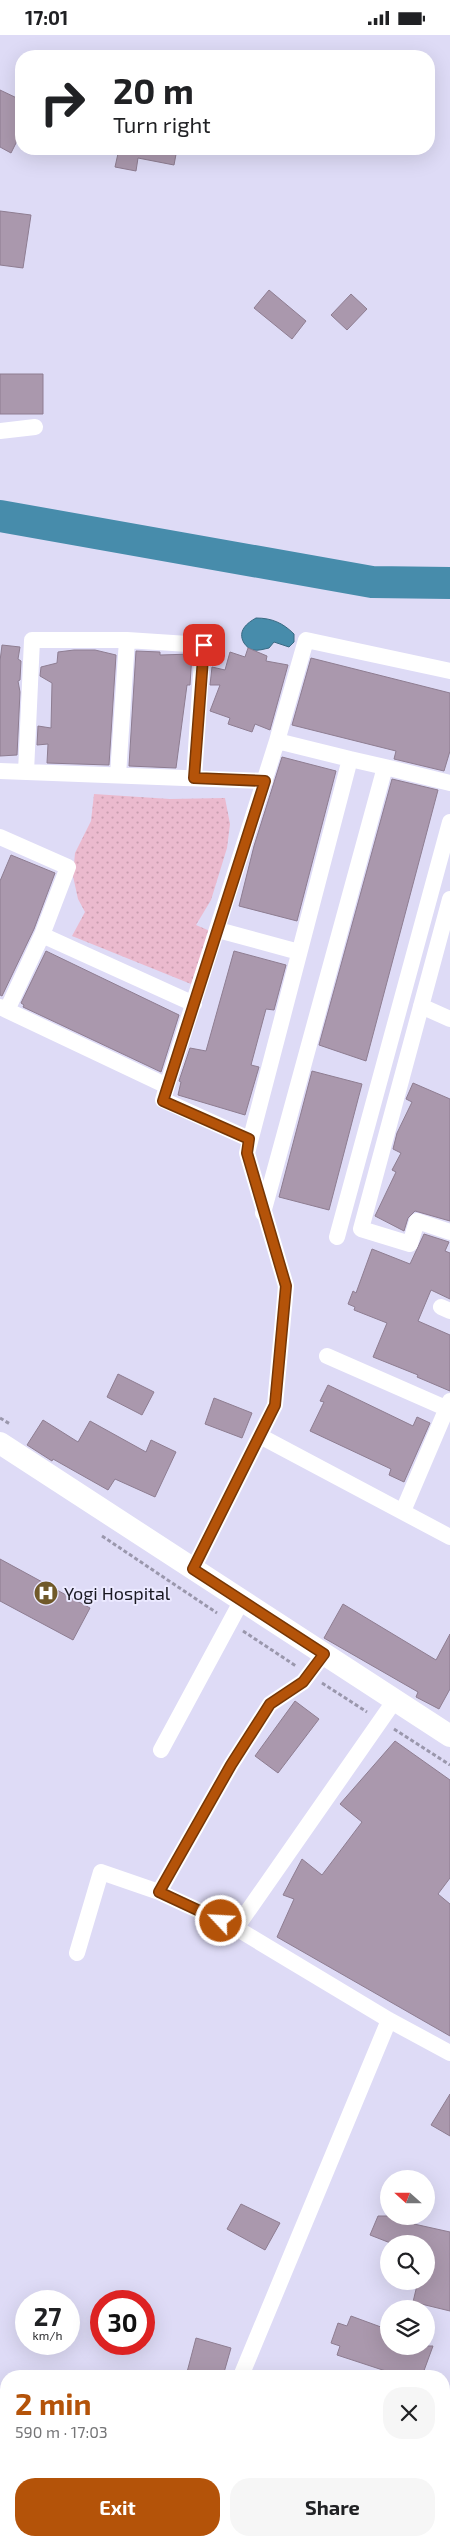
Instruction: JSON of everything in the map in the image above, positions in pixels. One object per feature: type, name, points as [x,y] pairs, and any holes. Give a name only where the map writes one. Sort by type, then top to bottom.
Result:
[{"type":"main road","points":[[0,1443],[450,1736]]},
{"type":"street","points":[[0,431],[35,427]]},
{"type":"street","points":[[26,772],[32,640],[127,640],[204,645],[194,778]]},
{"type":"street","points":[[118,775],[127,640]]},
{"type":"street","points":[[249,1139],[163,1101],[265,781],[306,640],[450,671]]},
{"type":"street","points":[[277,741],[450,783]]},
{"type":"street","points":[[193,1569],[275,1405],[286,1286],[263,1213],[247,1153],[249,1139],[350,759]]},
{"type":"street","points":[[263,1213],[385,767]]},
{"type":"street","points":[[0,771],[265,781]]},
{"type":"street","points":[[338,1237],[450,822]]},
{"type":"street","points":[[0,838],[68,867],[42,935],[3,1009],[167,1086]]},
{"type":"street","points":[[450,902],[362,1229],[410,1244],[417,1221],[450,1232]]},
{"type":"street","points":[[218,930],[299,952]]},
{"type":"street","points":[[42,935],[194,1004]]},
{"type":"street","points":[[421,1006],[450,1019]]},
{"type":"street","points":[[328,1356],[449,1407],[403,1511]]},
{"type":"street","points":[[260,1436],[450,1537]]},
{"type":"street","points":[[161,1749],[242,1601]]},
{"type":"street","points":[[159,1892],[231,1765],[270,1704],[303,1682],[324,1654]]},
{"type":"street","points":[[236,1928],[395,1700]]},
{"type":"street","points":[[77,1953],[101,1872],[159,1892],[236,1928],[389,2020],[450,2053]]},
{"type":"street","points":[[243,2370],[389,2020]]},
{"type":"shaded area","points":[[94,794],[170,799],[225,798],[230,824],[227,848],[211,900],[196,925],[210,931],[191,984],[72,936],[85,912],[78,899],[73,876],[75,853],[91,821]]},
{"type":"water","points":[[256,618],[272,620],[286,627],[294,634],[294,642],[289,647],[274,642],[269,648],[253,650],[249,648],[242,639],[242,631],[249,622]]},
{"type":"building","points":[[0,90],[15,97],[15,145],[11,153],[0,147]]},
{"type":"building","points":[[118,155],[176,155],[174,165],[138,158],[136,171],[115,167]]},
{"type":"building","points":[[0,211],[31,215],[23,268],[0,265]]},
{"type":"building","points":[[269,290],[306,321],[292,339],[254,308]]},
{"type":"building","points":[[351,294],[367,309],[347,330],[331,315]]},
{"type":"building","points":[[0,374],[43,374],[43,414],[0,414]]},
{"type":"building","points":[[2,645],[20,647],[18,659],[21,661],[20,680],[18,681],[20,692],[17,755],[0,756],[0,661]]},
{"type":"building","points":[[248,648],[267,656],[266,661],[288,665],[270,730],[255,724],[252,732],[228,724],[230,718],[210,711],[220,685],[210,685],[212,667],[225,670],[230,652],[245,657]]},
{"type":"building","points":[[95,650],[116,655],[109,765],[47,763],[48,744],[37,745],[38,726],[51,728],[52,683],[40,676],[41,667],[57,663],[58,652]]},
{"type":"building","points":[[136,651],[160,652],[160,655],[192,654],[190,685],[187,685],[176,768],[129,766]]},
{"type":"building","points":[[311,658],[450,693],[450,751],[444,771],[394,759],[396,751],[292,725]]},
{"type":"building","points":[[282,757],[336,771],[297,921],[239,906],[254,846]]},
{"type":"building","points":[[392,779],[438,790],[366,1061],[319,1045]]},
{"type":"building","points":[[11,855],[55,873],[34,929],[2,996],[0,995],[0,881]]},
{"type":"building","points":[[46,951],[179,1015],[161,1072],[23,1007],[24,1005],[21,1003]]},
{"type":"building","points":[[234,951],[286,965],[274,1010],[266,1009],[251,1065],[259,1067],[245,1115],[178,1095],[181,1082],[179,1081],[190,1048],[206,1051]]},
{"type":"building","points":[[312,1071],[362,1084],[329,1210],[279,1197]]},
{"type":"building","points":[[413,1083],[450,1099],[450,1221],[415,1211],[408,1218],[404,1231],[375,1216],[396,1172],[392,1170],[401,1153],[393,1149],[397,1133],[412,1102],[406,1099]]},
{"type":"building","points":[[424,1234],[449,1242],[445,1251],[450,1253],[450,1299],[431,1290],[418,1321],[450,1335],[450,1391],[417,1377],[418,1375],[373,1357],[387,1323],[354,1310],[355,1307],[348,1304],[353,1291],[356,1293],[372,1249],[410,1264]]},
{"type":"building","points":[[118,1374],[154,1392],[142,1415],[107,1397]]},
{"type":"building","points":[[328,1385],[413,1426],[417,1417],[430,1423],[404,1482],[389,1475],[391,1469],[310,1431],[324,1402],[320,1401]]},
{"type":"building","points":[[214,1398],[252,1413],[242,1438],[205,1424]]},
{"type":"building","points":[[43,1420],[78,1442],[90,1421],[146,1452],[151,1440],[176,1452],[155,1497],[115,1479],[108,1490],[53,1459],[52,1461],[27,1445]]},
{"type":"building","points":[[0,1559],[90,1608],[73,1640],[0,1601]]},
{"type":"building","points":[[343,1604],[436,1660],[450,1634],[450,1689],[439,1709],[416,1697],[418,1692],[324,1638]]},
{"type":"building","points":[[295,1701],[319,1719],[278,1773],[255,1756]]},
{"type":"building","points":[[395,1741],[450,1780],[450,1878],[438,1894],[450,1904],[450,2036],[277,1937],[294,1899],[283,1895],[302,1859],[322,1875],[362,1822],[340,1804]]},
{"type":"building","points":[[450,2094],[450,2136],[431,2125]]},
{"type":"building","points":[[241,2204],[280,2223],[265,2250],[227,2229]]},
{"type":"building","points":[[378,2216],[380,2216],[380,2225],[418,2225],[450,2232],[450,2311],[435,2307],[435,2300],[413,2300],[416,2290],[435,2290],[435,2235],[380,2235],[380,2239],[370,2235]]},
{"type":"building","points":[[351,2316],[380,2327],[380,2355],[430,2355],[424,2370],[383,2370],[337,2355],[340,2346],[331,2343],[338,2323],[347,2326]]},
{"type":"building","points":[[196,2338],[231,2348],[225,2370],[188,2370]]},
{"type":"waterway","points":[[0,516],[372,582],[450,583]]},
{"type":"place","name":"Yogi Hospital","points":[[46,1593]]},
{"type":"route","points":[[204,645],[194,778],[265,781],[163,1101],[249,1139],[247,1153],[263,1213],[286,1286],[275,1405],[193,1569],[324,1654],[303,1682],[270,1704],[231,1765],[159,1892],[221,1921]]}]
